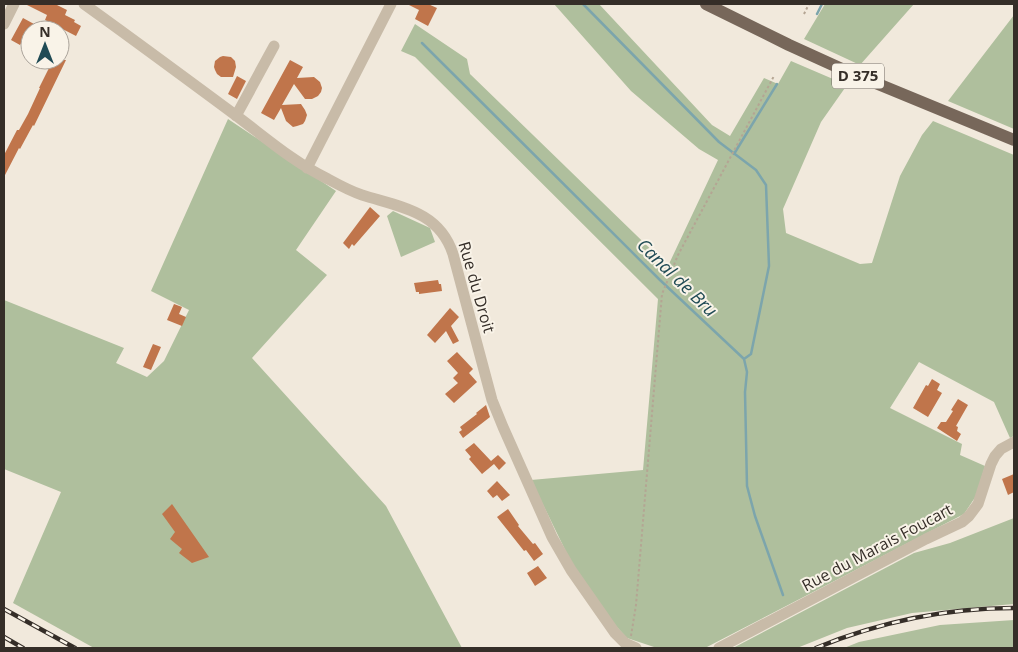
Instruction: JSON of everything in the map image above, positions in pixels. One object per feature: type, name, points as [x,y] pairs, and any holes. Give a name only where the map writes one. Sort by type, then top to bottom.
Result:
[{"type":"main road","name":"D 375","points":[[706,4],[844,70],[1014,140]]},
{"type":"street","points":[[4,24],[14,4]]},
{"type":"street","name":"Rue du Droit","points":[[84,4],[283,152],[308,168],[354,192],[408,208],[434,223],[444,235],[453,254],[490,393],[503,427],[552,537],[567,564],[615,633],[632,647]]},
{"type":"street","points":[[308,168],[391,4]]},
{"type":"street","points":[[236,116],[274,46]]},
{"type":"street","name":"Rue du Marais Foucart","points":[[719,648],[966,519],[978,504],[995,456],[1001,449],[1014,442]]},
{"type":"path","points":[[804,14],[809,4]]},
{"type":"path","points":[[632,647],[664,289],[678,255],[774,76]]},
{"type":"green space","points":[[554,4],[599,4],[712,125],[730,136],[764,78],[778,84],[791,61],[847,85],[821,122],[783,209],[786,233],[860,264],[872,263],[900,176],[922,135],[933,121],[1014,155],[1014,436],[1010,438],[994,402],[919,362],[890,408],[962,444],[960,455],[985,466],[976,496],[964,514],[705,648],[654,647],[627,638],[615,625],[573,566],[531,480],[643,470],[658,299],[415,57],[401,51],[415,24],[467,59],[470,74],[668,266],[718,160],[699,149],[631,91]]},
{"type":"green space","points":[[825,4],[914,4],[860,65],[804,39]]},
{"type":"green space","points":[[1014,15],[1014,129],[948,101]]},
{"type":"green space","points":[[228,119],[336,191],[296,250],[327,275],[252,358],[386,506],[462,648],[94,648],[13,603],[61,492],[4,469],[4,300],[124,348],[116,363],[147,377],[164,361],[189,310],[151,291]]},
{"type":"green space","points":[[393,211],[430,228],[435,242],[401,257],[387,216]]},
{"type":"green space","points":[[1014,518],[1014,604],[912,613],[847,628],[797,648],[733,648],[914,553],[950,543]]},
{"type":"green space","points":[[1014,620],[1014,648],[844,648],[859,642],[940,625]]},
{"type":"building","points":[[25,4],[55,4],[67,10],[65,15],[75,20],[74,22],[81,26],[76,36],[70,33],[70,20],[45,20],[47,15]]},
{"type":"building","points":[[407,4],[428,4],[437,8],[428,26],[415,19],[419,10]]},
{"type":"building","points":[[20,24],[20,45],[11,40]]},
{"type":"building","points":[[223,56],[231,57],[235,61],[236,67],[233,77],[221,77],[215,70],[215,61]]},
{"type":"building","points":[[290,60],[303,67],[297,78],[314,77],[320,82],[322,88],[318,96],[312,99],[305,99],[294,84],[282,105],[301,104],[307,115],[303,124],[293,127],[286,121],[281,108],[274,120],[261,113]]},
{"type":"building","points":[[48,70],[61,70],[34,126],[19,148],[4,177],[4,155],[28,114]]},
{"type":"building","points":[[237,76],[246,81],[237,99],[228,94]]},
{"type":"building","points":[[370,207],[380,216],[354,246],[352,244],[349,249],[343,243]]},
{"type":"building","points":[[438,280],[442,291],[419,294],[419,292],[416,292],[414,283]]},
{"type":"building","points":[[174,304],[182,307],[179,314],[186,317],[182,326],[167,320]]},
{"type":"building","points":[[450,308],[459,317],[451,326],[459,341],[453,344],[446,331],[435,343],[427,335]]},
{"type":"building","points":[[153,344],[161,347],[151,370],[143,367]]},
{"type":"building","points":[[457,352],[473,369],[469,373],[477,382],[454,403],[445,394],[458,383],[453,378],[458,373],[447,361]]},
{"type":"building","points":[[932,379],[940,384],[937,390],[942,393],[928,417],[913,408],[926,385],[928,386]]},
{"type":"building","points":[[958,399],[968,405],[956,426],[958,427],[957,431],[961,434],[957,441],[937,428],[941,422],[946,422]]},
{"type":"building","points":[[486,405],[490,417],[463,438],[459,432],[462,430],[460,427]]},
{"type":"building","points":[[474,443],[491,461],[498,455],[506,463],[499,470],[494,464],[482,474],[469,459],[471,457],[465,450]]},
{"type":"building","points":[[1014,474],[1014,492],[1008,495],[1002,479]]},
{"type":"building","points":[[497,481],[510,495],[502,501],[497,495],[493,498],[487,491]]},
{"type":"building","points":[[172,504],[209,557],[192,563],[179,553],[182,549],[170,539],[175,532],[162,514]]},
{"type":"building","points":[[508,509],[518,526],[543,554],[534,561],[497,517]]},
{"type":"building","points":[[538,566],[547,578],[535,586],[527,573]]},
{"type":"waterway","points":[[583,4],[719,142],[756,170],[766,185],[769,266],[751,354],[744,359]]},
{"type":"waterway","points":[[817,14],[822,4]]},
{"type":"waterway","name":"Canal de Bru","points":[[422,43],[660,280],[744,359],[747,372],[745,392],[747,486],[755,516],[783,595]]},
{"type":"waterway","points":[[734,154],[777,84]]},
{"type":"railway","points":[[816,648],[864,631],[914,618],[964,611],[1014,608]]},
{"type":"railway","points":[[4,609],[75,648]]},
{"type":"railway","points":[[4,637],[23,648]]}]
